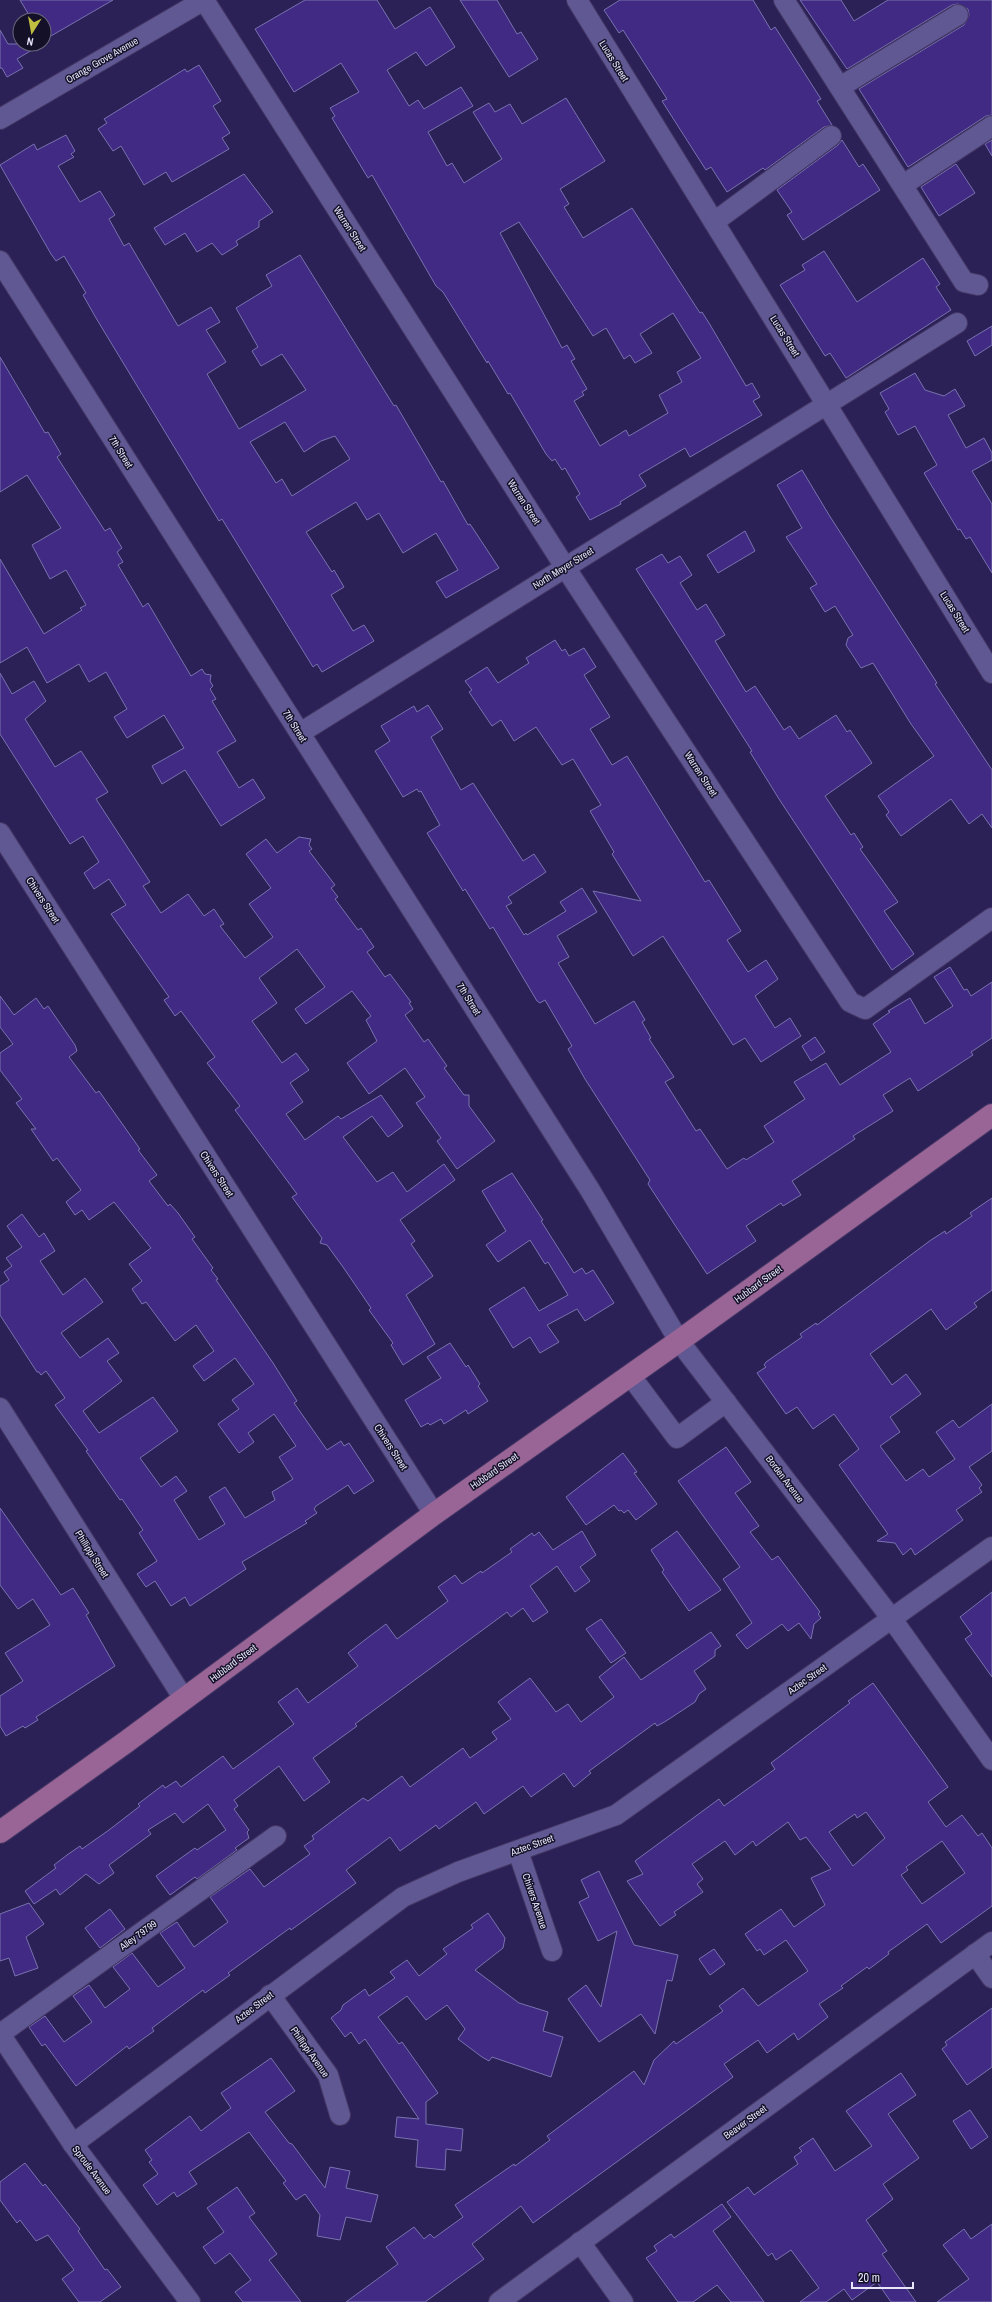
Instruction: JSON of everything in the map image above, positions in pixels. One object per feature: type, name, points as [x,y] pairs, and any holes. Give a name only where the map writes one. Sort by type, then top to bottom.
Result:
[{"type":"main road","name":"Hubbard Street","points":[[0,1832],[184,1699],[434,1514],[679,1341],[992,1115]]},
{"type":"street","name":"Orange Grove Avenue","points":[[0,119],[204,0]]},
{"type":"street","name":"Warren Street","points":[[204,0],[565,567],[850,1002],[865,1009],[992,918]]},
{"type":"street","name":"Lucas Street","points":[[577,0],[826,404],[986,648],[992,673]]},
{"type":"street","points":[[784,0],[964,282],[978,285]]},
{"type":"street","points":[[840,87],[958,14]]},
{"type":"street","points":[[903,185],[992,126]]},
{"type":"street","points":[[714,222],[830,136]]},
{"type":"street","name":"7th Street","points":[[0,261],[590,1190]]},
{"type":"street","name":"North Meyer Street","points":[[300,733],[957,323]]},
{"type":"street","name":"Chivers Street","points":[[0,834],[434,1514]]},
{"type":"street","name":"Borden Avenue","points":[[590,1190],[679,1341],[892,1619],[992,1760]]},
{"type":"street","points":[[630,1375],[677,1438],[726,1402]]},
{"type":"street","name":"Phillippi Street","points":[[0,1408],[184,1699]]},
{"type":"street","name":"Aztec Street","points":[[73,2144],[270,1995],[403,1897],[458,1872],[616,1815],[992,1547]]},
{"type":"street","name":"Alley 79799","points":[[0,2034],[276,1836]]},
{"type":"street","name":"Chivers Avenue","points":[[518,1850],[552,1951]]},
{"type":"street","name":"Beaver Street","points":[[499,2302],[992,1942]]},
{"type":"street","points":[[975,1954],[992,1978]]},
{"type":"street","name":"Phillippi Avenue","points":[[270,1995],[328,2075],[340,2115]]},
{"type":"street","name":"Sproule Avenue","points":[[0,2034],[73,2144],[190,2302]]},
{"type":"street","points":[[580,2242],[623,2302]]},
{"type":"building","points":[[20,0],[113,0],[52,35],[52,12],[27,12]]},
{"type":"building","points":[[305,0],[377,0],[395,29],[430,7],[455,47],[426,66],[416,52],[387,70],[409,106],[418,100],[424,109],[461,87],[473,106],[428,132],[447,166],[452,163],[464,183],[502,159],[473,112],[489,103],[495,112],[510,104],[522,124],[566,98],[605,161],[560,189],[569,204],[564,207],[583,238],[632,208],[700,313],[702,312],[746,386],[752,383],[760,397],[753,401],[762,415],[690,457],[685,448],[639,475],[646,486],[620,502],[621,504],[590,520],[576,497],[580,494],[565,468],[562,470],[555,459],[552,461],[546,454],[510,393],[508,394],[488,361],[487,363],[443,292],[436,286],[372,175],[368,178],[332,118],[335,116],[330,108],[359,92],[341,63],[294,92],[255,29]],"holes":[[[519,222],[593,336],[606,328],[624,359],[630,355],[635,363],[652,353],[640,334],[673,313],[701,358],[677,372],[682,382],[659,395],[668,413],[629,436],[626,430],[600,446],[574,401],[584,395],[582,392],[587,389],[571,361],[575,359],[567,345],[562,348],[500,233]]]},
{"type":"building","points":[[460,0],[497,0],[517,34],[521,32],[538,59],[509,77]]},
{"type":"building","points":[[620,0],[753,0],[771,30],[775,27],[821,99],[817,101],[832,125],[824,127],[765,170],[763,168],[727,192],[711,167],[706,170],[662,101],[667,99],[623,30],[619,33],[604,10]]},
{"type":"building","points":[[800,0],[841,0],[854,21],[888,0],[992,0],[992,115],[986,116],[908,167],[859,89],[964,25],[969,15],[968,9],[958,4],[952,5],[847,69]]},
{"type":"building","points":[[0,30],[8,44],[12,44],[12,52],[29,52],[17,59],[23,68],[7,77],[2,68],[0,68]]},
{"type":"building","points":[[199,65],[221,101],[213,106],[230,133],[222,138],[229,149],[172,182],[166,172],[144,185],[121,146],[113,151],[98,129],[107,123],[104,119],[185,69],[187,72]]},
{"type":"building","points":[[66,135],[75,151],[71,154],[74,157],[58,166],[80,202],[100,191],[115,215],[109,219],[124,246],[129,243],[178,326],[211,307],[220,322],[206,330],[226,362],[207,374],[239,429],[306,390],[282,354],[261,366],[252,351],[258,347],[236,308],[272,286],[266,275],[300,255],[394,406],[396,405],[441,482],[443,481],[468,525],[470,524],[499,568],[446,598],[436,582],[458,570],[436,533],[403,553],[379,513],[367,520],[356,502],[306,532],[332,572],[334,570],[344,587],[331,595],[353,631],[364,625],[374,641],[322,672],[317,664],[313,667],[222,519],[219,521],[96,318],[83,295],[86,293],[64,256],[56,261],[51,254],[0,165],[34,144],[37,150]],"holes":[[[285,422],[304,452],[321,441],[335,436],[350,459],[292,496],[282,479],[276,483],[250,442]]]},
{"type":"building","points":[[842,140],[859,167],[863,164],[880,190],[803,240],[787,215],[792,212],[777,190],[838,145]]},
{"type":"building","points":[[992,140],[992,156],[985,144]]},
{"type":"building","points":[[956,164],[975,193],[939,216],[921,187]]},
{"type":"building","points":[[244,174],[273,212],[259,221],[259,227],[236,241],[238,245],[222,255],[212,243],[197,252],[185,233],[165,245],[154,228]]},
{"type":"building","points":[[824,251],[857,302],[923,258],[940,284],[936,287],[951,310],[846,378],[830,353],[825,356],[780,285],[805,270],[802,265]]},
{"type":"building","points":[[992,326],[992,345],[975,356],[967,341]]},
{"type":"building","points":[[0,357],[45,433],[48,432],[61,454],[57,457],[105,531],[110,528],[122,548],[117,552],[123,562],[118,565],[143,607],[148,603],[191,676],[202,669],[205,674],[211,675],[210,681],[213,686],[210,689],[216,699],[212,701],[236,741],[217,752],[239,788],[253,779],[265,798],[221,826],[185,770],[162,784],[152,766],[184,748],[164,715],[127,738],[114,717],[127,709],[106,672],[89,682],[79,664],[47,683],[27,647],[0,663],[0,559],[44,634],[82,610],[80,608],[86,605],[66,570],[50,579],[32,545],[61,528],[27,475],[0,492]]},
{"type":"building","points":[[915,373],[925,390],[944,396],[955,389],[965,406],[948,415],[966,448],[984,438],[992,453],[992,460],[972,471],[992,504],[992,573],[970,537],[966,539],[960,529],[958,530],[924,473],[937,465],[915,426],[898,435],[885,412],[889,409],[880,393]]},
{"type":"building","points":[[802,470],[829,515],[937,683],[935,684],[992,770],[992,828],[982,814],[969,824],[951,799],[901,836],[886,815],[889,812],[878,796],[934,756],[911,724],[873,663],[861,668],[846,645],[848,638],[853,635],[835,606],[825,612],[810,588],[817,584],[786,537],[802,528],[777,485]]},
{"type":"building","points":[[745,531],[755,551],[718,573],[707,555]]},
{"type":"building","points":[[662,554],[668,563],[680,556],[692,575],[680,583],[697,610],[706,604],[725,635],[715,641],[746,692],[755,686],[784,730],[790,726],[799,739],[836,715],[847,732],[850,730],[872,763],[825,796],[851,835],[854,833],[863,847],[860,849],[898,902],[884,911],[914,954],[892,970],[779,799],[750,752],[752,751],[636,569]]},
{"type":"building","points":[[555,640],[562,651],[565,649],[569,656],[584,648],[596,667],[584,675],[610,717],[590,729],[612,765],[627,756],[705,882],[709,880],[741,931],[727,940],[748,972],[766,960],[778,979],[755,996],[775,1028],[790,1018],[801,1036],[761,1062],[745,1038],[733,1045],[663,936],[633,956],[593,891],[641,901],[612,854],[614,852],[590,811],[601,805],[573,759],[562,765],[536,727],[514,741],[501,720],[492,726],[469,692],[472,690],[465,681],[487,667],[498,683],[529,663],[526,658]]},
{"type":"building","points":[[0,673],[12,694],[34,681],[46,701],[25,719],[55,767],[81,751],[108,792],[96,799],[150,882],[143,886],[161,913],[188,894],[204,916],[214,909],[224,924],[220,926],[245,958],[273,937],[249,904],[271,888],[246,854],[266,839],[277,853],[299,837],[311,839],[309,845],[312,849],[309,851],[335,885],[331,888],[338,897],[335,899],[358,930],[361,928],[374,947],[367,952],[385,977],[390,974],[411,1002],[409,1003],[413,1009],[405,1015],[424,1042],[428,1039],[447,1066],[444,1068],[464,1095],[469,1095],[469,1106],[495,1141],[457,1169],[437,1141],[441,1138],[416,1103],[425,1097],[405,1068],[369,1094],[347,1063],[377,1041],[366,1020],[371,1016],[352,991],[306,1024],[295,1009],[325,987],[297,949],[259,978],[277,1003],[252,1021],[282,1063],[296,1053],[309,1070],[290,1083],[303,1102],[286,1114],[305,1140],[338,1116],[341,1119],[381,1095],[403,1126],[388,1137],[372,1116],[343,1137],[377,1182],[393,1172],[407,1192],[444,1164],[455,1180],[400,1220],[415,1241],[411,1244],[433,1276],[406,1295],[435,1344],[403,1365],[391,1345],[393,1343],[369,1310],[371,1308],[327,1245],[320,1243],[322,1238],[292,1197],[297,1194],[235,1110],[240,1106],[207,1063],[215,1057],[181,1011],[175,1016],[164,1000],[169,997],[111,914],[126,905],[109,879],[94,889],[84,873],[99,862],[83,836],[70,844],[0,734]]},
{"type":"building","points":[[428,705],[443,729],[431,737],[461,790],[473,783],[523,861],[534,854],[546,872],[508,897],[512,903],[506,906],[524,935],[526,933],[527,935],[566,911],[560,902],[582,888],[597,912],[557,936],[569,957],[558,963],[595,1024],[634,1001],[645,1020],[642,1022],[651,1038],[649,1039],[674,1077],[665,1082],[696,1131],[700,1129],[727,1169],[744,1158],[746,1160],[774,1142],[764,1126],[805,1099],[794,1082],[826,1063],[840,1085],[891,1052],[873,1024],[890,1012],[888,1011],[910,998],[925,1024],[953,1006],[934,977],[950,967],[964,990],[967,989],[971,996],[992,982],[992,1038],[971,1052],[973,1055],[918,1091],[910,1078],[883,1095],[893,1111],[853,1136],[855,1139],[792,1181],[801,1195],[783,1206],[781,1203],[746,1226],[756,1241],[707,1274],[648,1184],[650,1180],[585,1079],[568,1049],[572,1046],[545,1000],[540,1003],[537,1001],[493,927],[490,929],[465,889],[463,891],[427,833],[440,825],[421,791],[419,792],[417,789],[403,797],[375,751],[390,741],[381,726],[414,706],[417,712]]},
{"type":"building","points":[[0,996],[14,1015],[36,998],[44,1009],[48,1006],[75,1045],[77,1051],[69,1057],[96,1093],[99,1091],[140,1149],[138,1150],[157,1175],[149,1181],[168,1206],[170,1204],[178,1213],[195,1237],[192,1239],[213,1268],[211,1270],[218,1279],[216,1280],[273,1363],[297,1401],[294,1403],[327,1450],[341,1441],[344,1446],[349,1443],[374,1481],[354,1494],[348,1485],[316,1506],[314,1509],[317,1513],[305,1521],[307,1523],[242,1562],[246,1569],[190,1606],[185,1597],[171,1606],[155,1581],[146,1587],[137,1574],[157,1561],[139,1533],[143,1530],[122,1499],[120,1500],[86,1451],[88,1450],[55,1405],[65,1398],[46,1371],[41,1375],[37,1372],[0,1315],[0,1286],[9,1280],[4,1272],[12,1266],[6,1258],[22,1247],[7,1226],[22,1214],[39,1237],[44,1233],[55,1251],[40,1261],[63,1295],[85,1278],[103,1302],[61,1333],[80,1358],[108,1338],[119,1353],[107,1361],[122,1381],[83,1411],[99,1433],[153,1397],[178,1431],[140,1458],[161,1487],[176,1476],[187,1491],[174,1500],[199,1540],[225,1524],[209,1497],[225,1487],[245,1518],[275,1500],[272,1492],[293,1479],[279,1457],[296,1446],[274,1414],[248,1433],[254,1442],[239,1453],[218,1424],[239,1409],[232,1400],[254,1384],[235,1358],[204,1381],[193,1366],[214,1351],[196,1325],[175,1341],[146,1302],[142,1304],[132,1289],[142,1281],[129,1264],[151,1248],[114,1202],[89,1220],[82,1210],[75,1215],[66,1202],[81,1190],[57,1158],[53,1161],[31,1129],[36,1129],[16,1103],[22,1099],[0,1070],[0,1053],[13,1044],[0,1027]]},
{"type":"building","points":[[815,1037],[825,1052],[811,1061],[802,1046]]},
{"type":"building","points":[[512,1173],[543,1220],[541,1221],[574,1273],[582,1268],[586,1274],[593,1270],[614,1303],[585,1321],[577,1309],[547,1325],[559,1342],[540,1353],[530,1337],[513,1348],[489,1309],[524,1287],[539,1311],[568,1295],[548,1262],[545,1264],[530,1240],[498,1262],[486,1245],[506,1231],[482,1191]]},
{"type":"building","points":[[992,1198],[992,1290],[974,1303],[977,1307],[946,1330],[931,1309],[870,1354],[892,1385],[906,1374],[921,1394],[890,1417],[900,1432],[880,1446],[906,1481],[923,1469],[929,1477],[955,1459],[936,1432],[953,1420],[959,1428],[992,1404],[992,1451],[969,1467],[982,1485],[979,1488],[982,1492],[956,1510],[963,1520],[915,1555],[911,1548],[903,1555],[895,1543],[877,1541],[888,1534],[839,1465],[859,1449],[834,1414],[813,1429],[797,1407],[786,1414],[757,1373],[766,1367],[764,1365],[766,1362],[802,1337],[800,1334],[816,1323],[817,1325],[931,1240],[945,1231],[946,1234],[972,1216],[970,1213]]},
{"type":"building","points":[[450,1343],[466,1367],[468,1365],[480,1384],[478,1386],[488,1401],[468,1414],[466,1410],[444,1424],[441,1419],[430,1425],[428,1423],[421,1427],[405,1400],[441,1378],[427,1357]]},
{"type":"building","points":[[726,1447],[751,1482],[735,1493],[759,1526],[750,1532],[772,1560],[778,1556],[820,1612],[818,1614],[821,1618],[814,1624],[811,1639],[799,1623],[788,1631],[782,1624],[747,1649],[736,1635],[752,1623],[723,1579],[740,1567],[678,1481]]},
{"type":"building","points":[[623,1453],[637,1472],[634,1473],[657,1504],[636,1520],[628,1510],[624,1513],[621,1510],[619,1511],[614,1505],[586,1525],[566,1497]]},
{"type":"building","points":[[0,1508],[61,1595],[73,1588],[89,1613],[86,1615],[115,1666],[36,1717],[38,1720],[25,1728],[23,1726],[6,1736],[0,1726],[0,1696],[23,1681],[5,1653],[50,1625],[33,1599],[18,1609],[0,1585]]},
{"type":"building","points":[[582,1531],[596,1555],[580,1567],[590,1581],[575,1592],[557,1566],[530,1586],[548,1612],[533,1622],[523,1608],[511,1617],[507,1612],[355,1724],[357,1726],[313,1758],[330,1782],[304,1801],[279,1766],[234,1800],[238,1806],[234,1809],[249,1830],[247,1832],[249,1838],[235,1848],[237,1850],[197,1879],[195,1877],[170,1895],[156,1876],[195,1848],[197,1850],[226,1830],[208,1804],[183,1823],[175,1813],[148,1830],[151,1834],[109,1865],[114,1873],[99,1884],[86,1874],[60,1895],[56,1889],[34,1904],[25,1891],[56,1868],[54,1865],[67,1855],[80,1846],[82,1849],[109,1830],[140,1806],[138,1804],[163,1785],[165,1788],[176,1781],[181,1787],[223,1756],[233,1769],[294,1724],[278,1702],[297,1688],[308,1703],[358,1666],[348,1653],[386,1624],[397,1639],[448,1601],[438,1587],[455,1575],[462,1584],[481,1571],[482,1573],[512,1552],[510,1549],[532,1533],[534,1536],[539,1532],[553,1550]]},
{"type":"building","points":[[677,1531],[721,1590],[689,1611],[662,1572],[664,1570],[651,1550]]},
{"type":"building","points":[[992,1592],[992,1677],[965,1639],[972,1634],[960,1617]]},
{"type":"building","points":[[601,1619],[626,1653],[611,1663],[586,1629]]},
{"type":"building","points":[[711,1632],[721,1646],[715,1650],[715,1656],[694,1671],[706,1689],[699,1694],[695,1702],[657,1726],[655,1723],[589,1771],[591,1773],[574,1787],[564,1773],[531,1797],[523,1786],[484,1814],[476,1802],[439,1829],[436,1825],[400,1851],[390,1837],[346,1870],[356,1883],[228,1973],[230,1975],[205,1993],[203,1990],[152,2028],[154,2031],[129,2049],[127,2046],[76,2086],[45,2044],[42,2046],[29,2027],[45,2016],[64,2042],[92,2022],[73,1996],[89,1985],[105,2008],[130,1989],[113,1967],[132,1953],[158,1987],[185,1968],[160,1933],[177,1922],[194,1947],[228,1922],[210,1897],[250,1869],[264,1887],[310,1854],[304,1846],[314,1839],[312,1836],[363,1798],[368,1801],[402,1776],[410,1787],[463,1748],[470,1758],[497,1739],[492,1732],[511,1719],[498,1702],[530,1678],[556,1712],[568,1704],[581,1722],[614,1697],[599,1677],[624,1657],[641,1680]]},
{"type":"building","points":[[873,1683],[948,1787],[928,1802],[946,1827],[962,1815],[978,1836],[982,1833],[992,1848],[992,1906],[941,1943],[927,1924],[888,1952],[889,1954],[869,1969],[867,1967],[841,1986],[843,1988],[819,2004],[828,2017],[798,2040],[794,2033],[767,2053],[758,2040],[724,2064],[733,2077],[533,2223],[521,2206],[472,2244],[484,2259],[425,2302],[346,2302],[398,2264],[386,2247],[414,2227],[424,2239],[430,2234],[434,2238],[463,2217],[455,2205],[514,2164],[515,2166],[550,2140],[547,2136],[634,2071],[644,2085],[654,2060],[674,2041],[676,2044],[723,2011],[719,2006],[743,1988],[758,2006],[808,1971],[786,1940],[764,1955],[760,1949],[757,1951],[745,1934],[781,1909],[794,1927],[825,1905],[811,1878],[831,1869],[806,1837],[800,1840],[788,1822],[756,1846],[753,1841],[735,1855],[725,1841],[692,1864],[703,1879],[697,1884],[703,1892],[674,1912],[676,1915],[660,1926],[627,1881],[643,1874],[635,1861],[719,1799],[724,1806],[775,1769],[771,1763],[850,1703],[848,1701]],"holes":[[[866,1812],[885,1838],[853,1866],[829,1832],[855,1814],[857,1818]],[[942,1841],[965,1873],[922,1904],[901,1875],[908,1870],[906,1867]]]},
{"type":"building","points":[[599,1871],[634,1945],[678,1955],[672,1981],[667,1980],[655,2034],[641,2014],[599,2042],[568,1999],[586,1985],[601,2007],[617,1931],[598,1941],[579,1902],[589,1897],[581,1880]]},
{"type":"building","points":[[29,1903],[44,1924],[26,1937],[38,1968],[15,1976],[9,1958],[0,1961],[0,1914]]},
{"type":"building","points":[[110,1909],[125,1929],[100,1948],[85,1928]]},
{"type":"building","points":[[488,1913],[505,1938],[503,1948],[475,1970],[519,2003],[548,2012],[543,2031],[563,2037],[551,2077],[492,2057],[489,2061],[482,2057],[458,2039],[465,2029],[447,2005],[426,2020],[407,1996],[378,2017],[399,2044],[402,2042],[438,2093],[426,2102],[426,2124],[463,2129],[461,2151],[446,2149],[445,2170],[416,2167],[418,2140],[395,2137],[397,2117],[419,2119],[365,2039],[359,2044],[351,2032],[345,2037],[331,2018],[341,2010],[343,2005],[365,1989],[369,1996],[395,1978],[390,1972],[407,1960],[419,1976],[447,1954],[443,1949],[473,1928],[471,1925]]},
{"type":"building","points":[[714,1949],[725,1964],[710,1975],[699,1959]]},
{"type":"building","points":[[992,2008],[992,2067],[967,2085],[942,2049],[947,2045],[945,2042]]},
{"type":"building","points":[[271,2058],[295,2091],[265,2112],[289,2143],[292,2144],[325,2188],[330,2167],[350,2171],[346,2188],[378,2195],[371,2222],[346,2217],[340,2240],[317,2236],[320,2215],[305,2194],[296,2200],[283,2183],[286,2181],[249,2132],[189,2172],[197,2184],[177,2197],[174,2192],[157,2205],[143,2185],[158,2174],[149,2162],[152,2160],[145,2150],[190,2116],[201,2131],[231,2108],[221,2093]]},
{"type":"building","points":[[901,2073],[916,2095],[888,2114],[919,2158],[883,2184],[893,2199],[866,2220],[887,2251],[882,2254],[916,2302],[891,2302],[877,2282],[852,2300],[844,2289],[826,2302],[800,2302],[819,2288],[791,2250],[776,2260],[772,2253],[768,2256],[727,2202],[748,2187],[754,2195],[798,2164],[794,2157],[802,2151],[799,2148],[813,2138],[835,2171],[872,2146],[846,2111]]},
{"type":"building","points":[[970,2110],[988,2137],[971,2149],[953,2121]]},
{"type":"building","points":[[25,2163],[43,2186],[45,2184],[80,2229],[78,2231],[105,2270],[107,2269],[121,2287],[100,2302],[79,2302],[62,2279],[74,2270],[48,2235],[36,2241],[20,2220],[17,2223],[0,2200],[0,2182]]},
{"type":"building","points":[[237,2187],[255,2213],[249,2217],[277,2254],[269,2260],[301,2302],[243,2302],[235,2292],[251,2280],[230,2253],[215,2264],[203,2247],[224,2232],[207,2208]]},
{"type":"building","points":[[722,2204],[731,2217],[713,2231],[764,2302],[731,2302],[717,2285],[693,2302],[678,2302],[646,2258],[657,2251],[654,2246],[671,2234],[674,2238]]},
{"type":"building","points":[[992,2224],[992,2302],[937,2302],[969,2279],[943,2245],[964,2229],[971,2239]]}]
